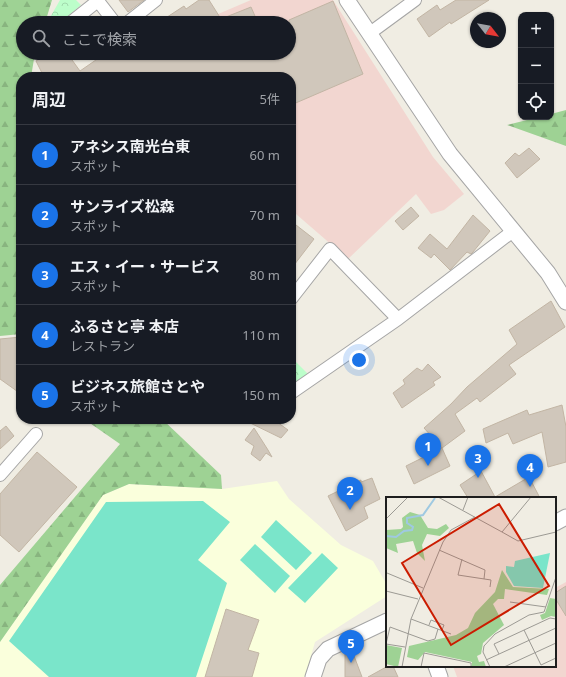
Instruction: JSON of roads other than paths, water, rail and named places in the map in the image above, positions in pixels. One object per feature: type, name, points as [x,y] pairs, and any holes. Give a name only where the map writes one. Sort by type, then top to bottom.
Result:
[{"type":"street","points":[[79,16],[99,0],[110,16]]},
{"type":"street","points":[[136,16],[156,0]]},
{"type":"street","points":[[347,0],[450,154],[548,273],[566,302]]},
{"type":"street","points":[[370,33],[415,0]]},
{"type":"street","points":[[296,390],[398,319],[514,231]]},
{"type":"street","points":[[296,293],[330,249],[398,319]]},
{"type":"street","points":[[0,475],[36,434]]},
{"type":"street","points":[[556,522],[566,517]]},
{"type":"street","points":[[314,677],[319,659],[328,649],[386,621]]},
{"type":"street","points":[[436,667],[440,677]]},
{"type":"place","name":"アネシス南光台東","points":[[428,466]]},
{"type":"place","name":"エス・イー・サービス","points":[[478,478]]},
{"type":"place","name":"ふるさと亭 本店","points":[[530,487]]},
{"type":"place","name":"サンライズ松森","points":[[350,510]]},
{"type":"place","name":"ビジネス旅館さとや","points":[[351,663]]}]
